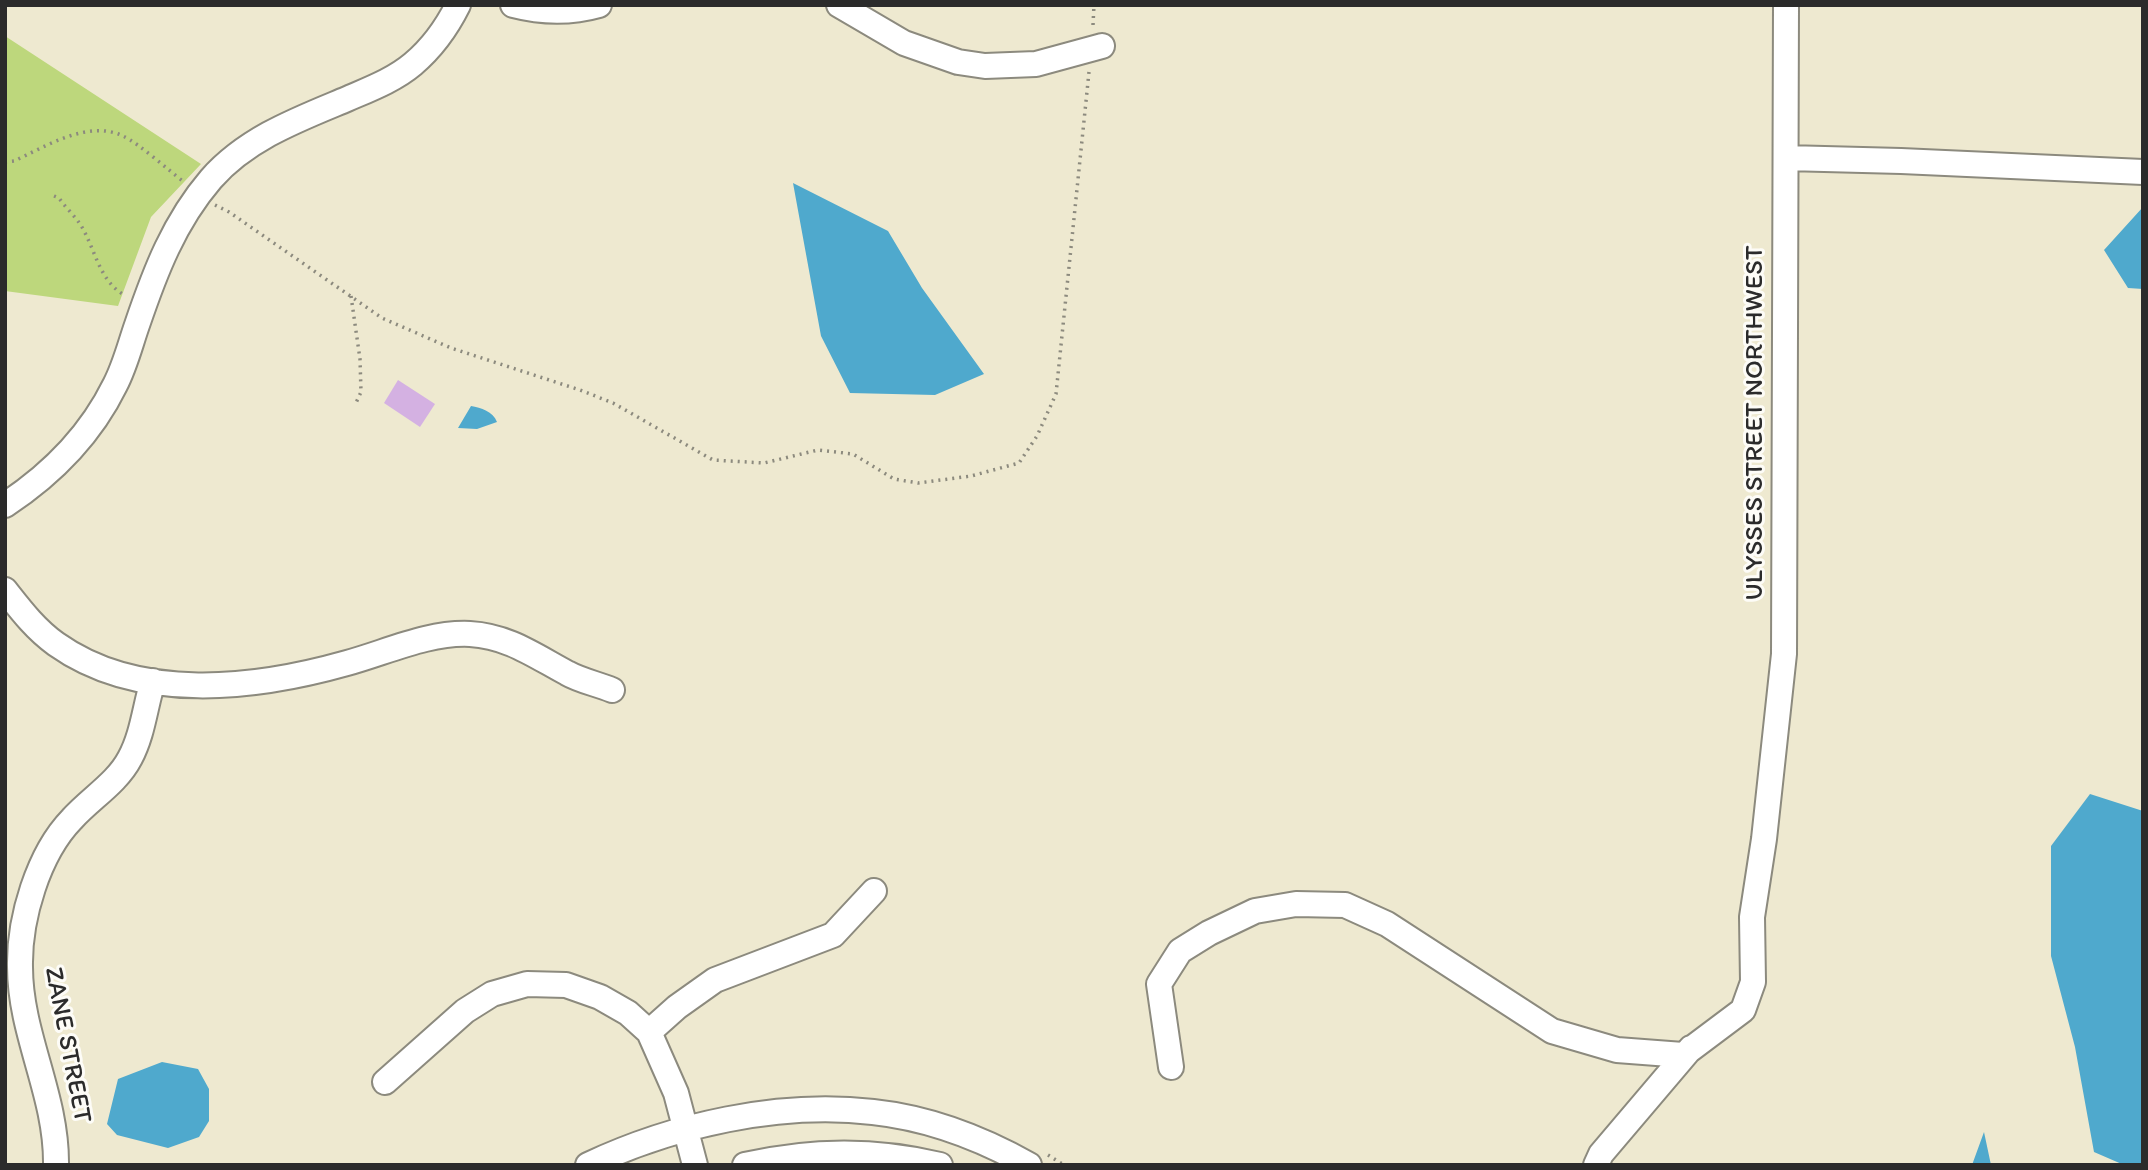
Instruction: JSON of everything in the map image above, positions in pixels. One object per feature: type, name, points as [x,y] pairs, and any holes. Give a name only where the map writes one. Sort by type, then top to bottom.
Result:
[{"type":"street","points":[[5,505],[57,466],[80,441],[115,386],[166,247],[192,202],[214,176],[233,158],[271,132],[394,77],[414,64],[431,46],[458,5]]},
{"type":"street","points":[[513,5],[545,10],[568,10],[599,5]]},
{"type":"street","points":[[839,5],[871,13],[904,43],[958,62],[985,66],[1036,64],[1098,36]]},
{"type":"street","name":"ULYSSES STREET NORTHWEST","points":[[1691,1048],[1743,1010],[1753,982],[1752,917],[1764,839],[1784,654],[1786,5]]},
{"type":"street","points":[[1786,158],[2143,172]]},
{"type":"street","points":[[5,590],[54,643],[116,673],[153,681],[206,684],[286,678],[426,639],[469,634],[515,644],[538,654],[569,674],[612,690]]},
{"type":"street","name":"ZANE STREET","points":[[56,1165],[51,1106],[26,1016],[22,990],[20,966],[25,917],[42,867],[57,840],[72,819],[120,774],[131,757],[153,681]]},
{"type":"street","points":[[649,1032],[677,1007],[715,980],[832,935],[874,891]]},
{"type":"street","points":[[1171,1067],[1159,984],[1180,951],[1209,933],[1255,912],[1296,904],[1345,905],[1387,925],[1552,1031],[1617,1050],[1683,1055],[1691,1048]]},
{"type":"street","points":[[385,1082],[465,1011],[492,994],[527,984],[566,985],[600,997],[628,1013],[649,1032],[676,1093],[695,1165]]},
{"type":"street","points":[[1596,1165],[1601,1154],[1691,1048]]},
{"type":"street","points":[[588,1165],[648,1140],[686,1128],[758,1115],[836,1109],[874,1112],[959,1132],[997,1147],[1029,1165]]},
{"type":"street","points":[[745,1165],[800,1155],[836,1153],[912,1158],[940,1165]]},
{"type":"path","points":[[1094,5],[1098,36]]},
{"type":"path","points":[[207,201],[229,212],[382,318],[451,348],[613,403],[713,460],[765,463],[818,450],[853,454],[894,479],[918,483],[971,476],[1019,463],[1037,436],[1056,394],[1089,72]]},
{"type":"path","points":[[5,162],[14,161],[85,132],[103,131],[123,136],[185,182]]},
{"type":"path","points":[[54,196],[59,198],[80,225],[100,270],[116,291],[144,305]]},
{"type":"path","points":[[351,296],[362,392],[355,405]]},
{"type":"green space","points":[[5,36],[201,164],[151,217],[118,306],[5,291]]},
{"type":"water","points":[[793,183],[888,231],[922,288],[984,374],[935,395],[850,393],[821,336]]},
{"type":"water","points":[[2143,207],[2143,289],[2128,288],[2104,250]]},
{"type":"water","points":[[471,406],[490,413],[497,422],[477,429],[458,428]]},
{"type":"water","points":[[2090,794],[2143,811],[2143,1165],[2124,1165],[2094,1152],[2075,1047],[2051,956],[2051,846]]},
{"type":"water","points":[[162,1062],[198,1069],[209,1089],[209,1121],[199,1137],[168,1148],[117,1135],[107,1124],[118,1079]]},
{"type":"water","points":[[1984,1132],[1991,1165],[1972,1165]]},
{"type":"building","points":[[398,380],[435,404],[420,427],[384,403]]}]
